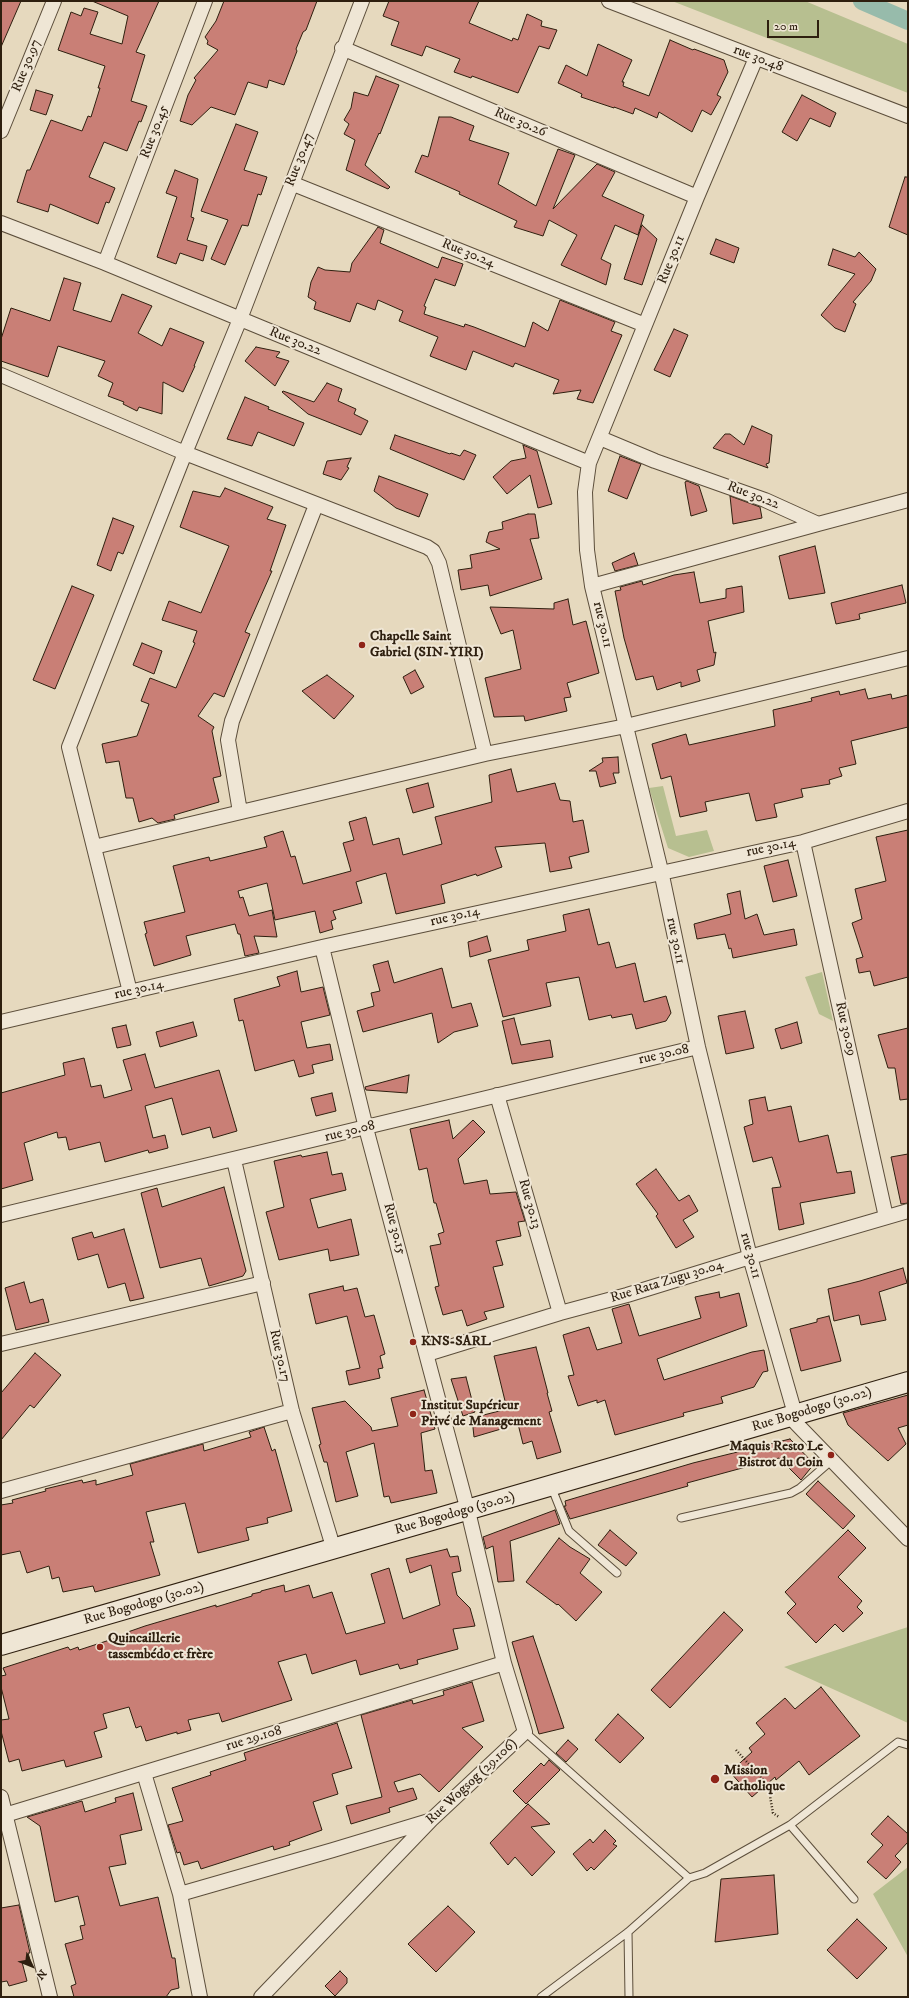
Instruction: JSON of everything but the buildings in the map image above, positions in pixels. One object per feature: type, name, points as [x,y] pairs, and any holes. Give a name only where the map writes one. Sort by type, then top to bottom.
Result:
[{"type":"street","name":"Rue 30.97","points":[[1,131],[54,1]]},
{"type":"street","name":"Rue 30.45","points":[[105,263],[205,1]]},
{"type":"street","name":"Rue 30.47","points":[[130,992],[69,748],[185,453],[240,319],[342,48],[362,1]]},
{"type":"street","name":"rue 30.48","points":[[609,1],[908,116]]},
{"type":"street","name":"Rue 30.26","points":[[342,48],[697,197]]},
{"type":"street","name":"Rue 30.11","points":[[589,463],[697,197],[756,58]]},
{"type":"street","name":"Rue 30.24","points":[[291,184],[645,325]]},
{"type":"street","name":"Rue 30.22","points":[[1,223],[105,263],[589,463]]},
{"type":"street","points":[[1,375],[185,453],[427,547],[437,557],[485,754]]},
{"type":"street","name":"Rue 30.22","points":[[600,438],[655,461],[765,500],[818,524]]},
{"type":"street","name":"rue 30.11","points":[[589,463],[585,499],[587,550],[592,586],[661,872],[698,1047],[750,1257],[792,1415]]},
{"type":"street","points":[[592,586],[908,500]]},
{"type":"street","points":[[240,812],[228,740],[232,721],[316,505]]},
{"type":"street","points":[[94,847],[485,754],[626,726],[908,658]]},
{"type":"street","name":"rue 30.14","points":[[1,1022],[322,947],[803,842],[908,811]]},
{"type":"street","name":"Rue 30.09","points":[[803,842],[886,1217]]},
{"type":"street","name":"Rue 30.15","points":[[322,947],[366,1128],[468,1511]]},
{"type":"street","name":"rue 30.08","points":[[1,1215],[698,1047]]},
{"type":"street","name":"Rue 30.13","points":[[497,1095],[560,1313]]},
{"type":"street","name":"Rue 30.17","points":[[234,1160],[292,1411],[334,1550]]},
{"type":"street","name":"Rue Rata Zugu 30.04","points":[[427,1354],[560,1313],[627,1295],[908,1211]]},
{"type":"street","points":[[1,1344],[262,1283]]},
{"type":"street","name":"Rue Bogodogo (30.02)","points":[[1,1645],[334,1550],[908,1382]]},
{"type":"street","points":[[1,1491],[292,1411]]},
{"type":"street","points":[[792,1415],[832,1460],[908,1539]]},
{"type":"street","name":"Rue Wogsog (29.106)","points":[[261,1997],[431,1820],[525,1732],[504,1663],[468,1511]]},
{"type":"street","name":"rue 29.108","points":[[5,1815],[504,1663]]},
{"type":"street","points":[[144,1773],[180,1894],[200,1997]]},
{"type":"street","points":[[1,1797],[50,1997]]},
{"type":"street","points":[[180,1894],[431,1820]]},
{"type":"lane","points":[[681,1518],[791,1493],[800,1488],[832,1460]]},
{"type":"lane","points":[[551,1486],[569,1531],[617,1573]]},
{"type":"lane","points":[[525,1732],[689,1878]]},
{"type":"lane","points":[[541,1997],[628,1932],[689,1878],[705,1873],[790,1825],[898,1742],[908,1745]]},
{"type":"lane","points":[[790,1825],[854,1899]]},
{"type":"lane","points":[[628,1932],[629,1997]]},
{"type":"path","points":[[736,1750],[768,1785],[773,1813],[790,1825]]},
{"type":"green space","points":[[672,1],[805,1],[908,44],[908,93]]},
{"type":"green space","points":[[663,786],[676,836],[707,830],[714,851],[689,857],[668,848],[649,788]]},
{"type":"green space","points":[[822,972],[833,1021],[819,1014],[805,977]]},
{"type":"green space","points":[[908,1627],[908,1723],[784,1667]]},
{"type":"green space","points":[[908,1867],[908,1957],[873,1894]]},
{"type":"waterway","points":[[862,1],[908,21]]},
{"type":"place","name":"Chapelle Saint Gabriel (SIN-YIRI)","points":[[362,645]]},
{"type":"place","name":"KNS-SARL","points":[[413,1342]]},
{"type":"place","name":"Institut Supérieur Privé de Management","points":[[413,1414]]},
{"type":"place","name":"Maquis Resto Le Bistrot du Coin","points":[[831,1455]]},
{"type":"place","name":"Quincaillerie tassembédo et frère","points":[[100,1647]]},
{"type":"place","name":"Mission Catholique","points":[[715,1779]]}]
